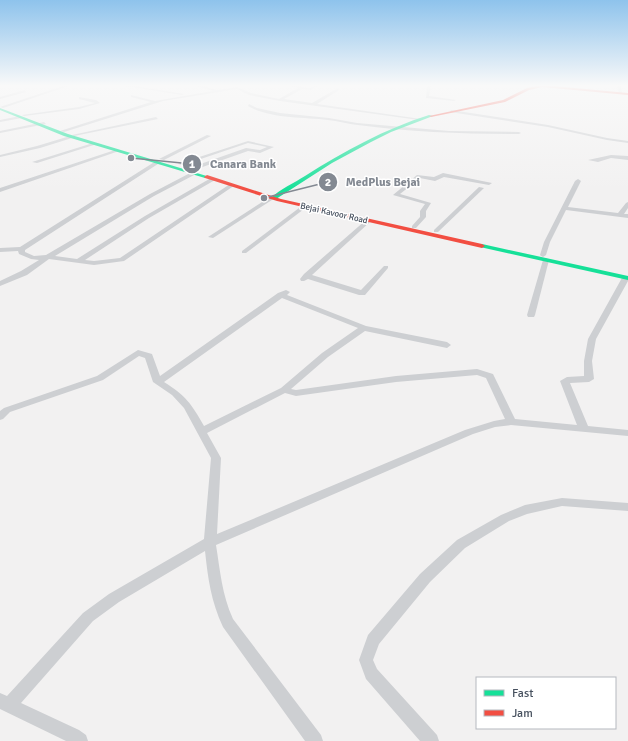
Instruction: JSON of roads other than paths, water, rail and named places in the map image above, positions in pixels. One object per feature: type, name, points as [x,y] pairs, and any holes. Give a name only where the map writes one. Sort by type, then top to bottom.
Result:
[{"type":"main road","name":"Bejai Kavoor Road","points":[[33,121],[117,151],[181,164],[213,179],[276,197],[436,232],[627,277]]},
{"type":"main road","points":[[276,197],[338,157],[415,121]]},
{"type":"main road","name":"Bejai Kavoor Road","points":[[41,124],[72,136],[161,160],[305,206],[368,221],[544,258]]},
{"type":"street","points":[[62,131],[101,121]]},
{"type":"street","points":[[0,156],[38,147],[72,136],[144,121]]},
{"type":"street","points":[[335,121],[398,128],[469,133],[519,133]]},
{"type":"street","points":[[513,121],[628,142]]},
{"type":"street","points":[[0,132],[41,124]]},
{"type":"street","points":[[0,250],[22,249],[161,160],[209,136]]},
{"type":"street","points":[[181,164],[249,142],[272,147],[260,152],[239,146]]},
{"type":"street","points":[[35,162],[95,144]]},
{"type":"street","points":[[0,284],[24,273],[48,257],[194,171],[248,149]]},
{"type":"street","points":[[0,190],[117,151]]},
{"type":"street","points":[[591,160],[598,160],[611,156],[628,158]]},
{"type":"street","points":[[414,227],[423,217],[423,211],[428,203],[396,195],[419,176],[435,179],[443,175],[489,183]]},
{"type":"street","points":[[78,261],[147,217],[213,179]]},
{"type":"street","points":[[531,316],[544,258],[546,242],[578,181]]},
{"type":"street","points":[[22,249],[21,253],[33,258],[48,257],[94,263],[122,260],[232,185]]},
{"type":"street","points":[[436,232],[481,188]]},
{"type":"street","points":[[211,237],[276,197]]},
{"type":"street","points":[[620,215],[628,204]]},
{"type":"street","points":[[244,252],[305,206]]},
{"type":"street","points":[[564,208],[628,216]]},
{"type":"street","points":[[368,221],[305,277],[362,292],[386,267]]},
{"type":"street","points":[[584,429],[565,382],[567,380],[589,379],[588,352],[592,339],[627,277]]},
{"type":"street","points":[[158,382],[285,293],[364,328],[447,345]]},
{"type":"street","points":[[202,431],[284,390],[325,354],[364,328]]},
{"type":"street","points":[[0,417],[7,410],[100,378],[138,353],[149,356],[158,382],[175,394],[188,406],[216,458],[210,542],[215,585],[222,610],[228,623],[315,741]]},
{"type":"street","points":[[284,390],[296,393],[396,379],[477,372],[490,376],[511,422]]},
{"type":"street","points":[[80,741],[73,736],[4,703],[88,617],[114,598],[210,542],[468,432],[494,424],[511,422],[628,433]]},
{"type":"street","points":[[431,741],[371,674],[366,660],[373,640],[425,578],[461,544],[504,518],[525,510],[562,502],[628,507]]},
{"type":"place","name":"Canara Bank","points":[[131,158]]},
{"type":"place","name":"MedPlus Bejai","points":[[264,198]]}]
